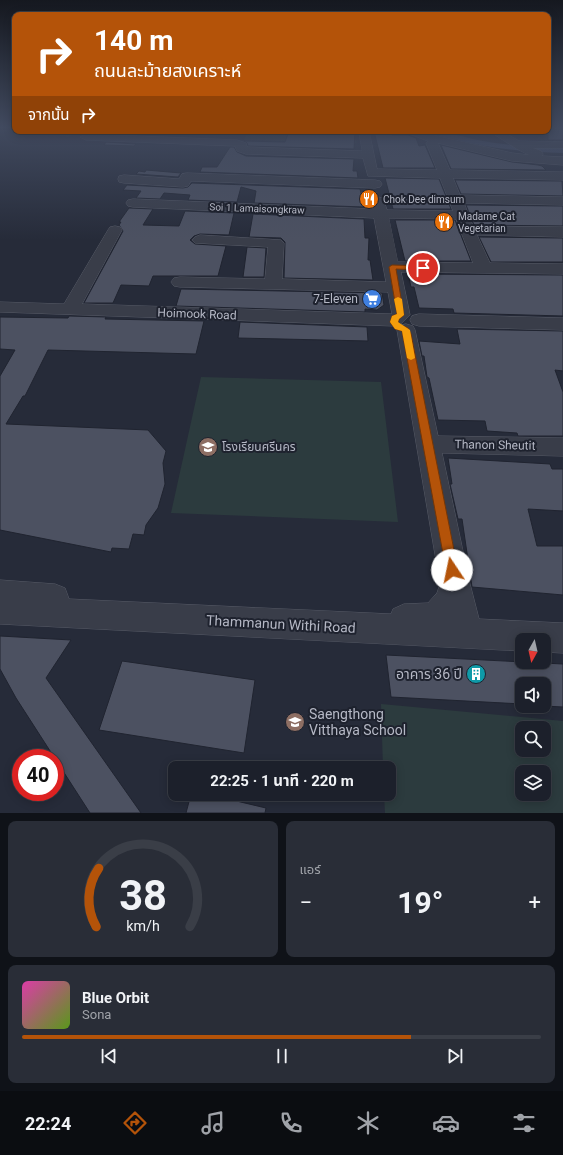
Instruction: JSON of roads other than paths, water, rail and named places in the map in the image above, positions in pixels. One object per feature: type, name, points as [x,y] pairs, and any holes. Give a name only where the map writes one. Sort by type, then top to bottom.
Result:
[{"type":"street","points":[[371,164],[396,287],[405,321],[427,444],[455,584],[467,633]]},
{"type":"street","points":[[440,164],[484,269]]},
{"type":"street","points":[[124,179],[183,183],[187,177],[373,178],[444,173],[563,176]]},
{"type":"street","points":[[455,199],[563,201]]},
{"type":"street","name":"Soi 1 Lamaisongkraw","points":[[133,203],[381,214],[462,215]]},
{"type":"street","points":[[70,309],[115,230]]},
{"type":"street","points":[[468,230],[563,232]]},
{"type":"street","points":[[200,240],[276,243],[274,284]]},
{"type":"street","points":[[392,267],[563,269]]},
{"type":"street","points":[[180,282],[396,287]]},
{"type":"street","name":"Hoimook Road","points":[[0,307],[405,321],[563,324]]},
{"type":"street","name":"Thanon Sheutit","points":[[427,444],[563,447]]},
{"type":"street","name":"Thammanun Withi Road","points":[[0,594],[424,620],[435,616],[442,611],[448,603],[455,584]]},
{"type":"street","name":"Thammanun Withi Road","points":[[0,610],[563,638]]},
{"type":"place","name":"Chok Dee dimsum","points":[[369,199]]},
{"type":"place","name":"Madame Cat Vegetarian","points":[[444,222]]},
{"type":"place","name":"7-Eleven","points":[[372,299]]},
{"type":"place","name":"โรงเรียนศรีนคร","points":[[208,447]]},
{"type":"place","name":"อาคาร 36 ปี","points":[[476,674]]},
{"type":"place","name":"Saengthong Vitthaya School","points":[[295,722]]}]
